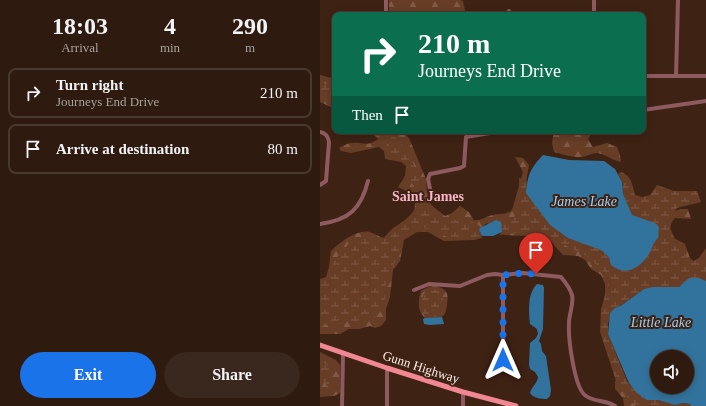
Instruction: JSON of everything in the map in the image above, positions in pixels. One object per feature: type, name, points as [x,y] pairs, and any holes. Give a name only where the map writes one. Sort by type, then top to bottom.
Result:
[{"type":"main road","name":"Gunn Highway","points":[[320,345],[463,392],[516,406]]},
{"type":"street","points":[[386,0],[386,12]]},
{"type":"street","points":[[594,0],[594,12]]},
{"type":"street","points":[[676,76],[678,0]]},
{"type":"street","points":[[646,76],[706,76]]},
{"type":"street","points":[[646,110],[706,101]]},
{"type":"street","points":[[320,132],[324,132],[328,137],[329,142],[326,181],[320,185]]},
{"type":"street","points":[[431,194],[428,179],[430,174],[464,166],[466,137],[484,134]]},
{"type":"street","points":[[320,224],[340,220],[354,209],[366,192],[368,180]]},
{"type":"street","points":[[414,290],[429,284],[460,286],[487,275],[523,273],[561,277],[570,288],[573,297],[569,323],[569,337],[572,360],[582,392],[585,396],[615,406]]},
{"type":"street","points":[[500,368],[503,360],[503,275]]},
{"type":"street","points":[[342,406],[343,353]]},
{"type":"street","points":[[387,368],[387,406]]},
{"type":"street","points":[[463,392],[463,406]]},
{"type":"green space","points":[[389,0],[460,0],[463,1],[465,12],[389,12]]},
{"type":"green space","points":[[320,75],[332,78],[332,108],[320,102]]},
{"type":"green space","points":[[320,81],[332,87],[332,103],[320,98]]},
{"type":"green space","points":[[372,134],[405,134],[409,138],[426,179],[427,191],[431,205],[445,216],[452,213],[460,206],[469,212],[474,220],[510,212],[512,210],[523,172],[515,157],[523,158],[529,165],[525,188],[668,214],[680,209],[688,209],[691,219],[675,218],[670,227],[672,237],[685,244],[690,258],[693,261],[699,258],[706,248],[706,280],[693,273],[609,301],[605,296],[605,284],[601,275],[591,269],[585,260],[578,256],[563,255],[546,236],[536,233],[528,236],[505,235],[487,223],[479,230],[482,238],[474,240],[444,241],[428,232],[417,232],[404,240],[400,261],[393,270],[390,297],[386,309],[386,320],[381,326],[375,328],[370,326],[359,329],[349,329],[340,334],[320,334],[320,279],[326,277],[331,251],[343,241],[360,233],[370,232],[384,238],[392,229],[409,216],[414,209],[414,200],[411,195],[398,187],[405,176],[406,166],[401,162],[385,159],[384,151],[379,147],[351,153],[341,151],[339,148],[350,143],[365,144],[371,143],[378,139]]},
{"type":"green space","points":[[377,134],[391,134],[410,156],[419,178],[423,197],[431,211],[448,219],[467,220],[474,223],[480,226],[479,230],[482,236],[451,239],[433,230],[420,227],[402,239],[393,267],[388,272],[385,298],[380,312],[374,318],[358,322],[340,320],[320,327],[320,284],[324,281],[342,250],[352,242],[364,237],[371,236],[384,238],[390,231],[407,224],[419,210],[420,204],[416,189],[411,182],[407,164],[388,151],[386,142]]},
{"type":"green space","points":[[554,134],[591,134],[588,139],[593,147],[607,143],[617,147],[621,162],[597,153],[582,157],[568,156],[554,152],[552,143]]},
{"type":"green space","points":[[621,172],[629,178],[635,195],[642,197],[650,195],[657,185],[674,191],[697,191],[701,202],[677,208],[670,219],[670,228],[675,239],[683,244],[685,255],[693,261],[706,262],[706,281],[695,279],[688,281],[679,287],[644,289],[622,305],[615,308],[608,323],[608,334],[628,383],[647,400],[658,400],[675,405],[683,403],[690,404],[691,406],[636,406],[617,384],[600,332],[601,309],[608,285],[606,275],[593,261],[587,256],[546,236],[523,232],[499,235],[502,232],[501,222],[496,220],[509,220],[514,218],[519,208],[519,178],[527,181],[526,193],[550,225],[560,233],[601,250],[609,257],[611,265],[620,270],[630,271],[650,252],[652,244],[658,238],[659,227],[655,223],[632,216],[623,194],[622,182],[618,174]]},
{"type":"green space","points":[[435,286],[445,290],[446,292],[448,301],[446,311],[442,317],[425,318],[419,309],[419,298],[421,291],[428,287]]},
{"type":"green space","points":[[435,290],[440,291],[443,297],[441,316],[425,318],[422,305],[423,295],[425,292]]},
{"type":"green space","points":[[320,352],[336,360],[340,365],[340,393],[334,396],[320,397]]},
{"type":"green space","points":[[320,359],[329,367],[331,373],[332,377],[330,385],[327,386],[320,377]]},
{"type":"green space","points":[[620,380],[658,406],[624,406],[623,398],[615,389],[615,381]]},
{"type":"water","name":"James Lake","points":[[543,155],[569,160],[604,161],[615,169],[622,182],[623,194],[632,215],[655,223],[659,227],[658,238],[648,256],[638,266],[625,271],[619,270],[611,265],[609,257],[601,250],[568,238],[550,225],[526,193],[530,172]]},
{"type":"water","points":[[496,220],[501,222],[502,232],[493,236],[482,236],[479,230],[480,228]]},
{"type":"water","name":"Little Lake","points":[[689,278],[699,278],[706,281],[706,406],[691,406],[690,404],[683,403],[675,405],[658,400],[647,400],[637,393],[629,383],[608,334],[610,313],[615,308],[622,305],[644,289],[653,287],[679,287]]},
{"type":"water","points":[[537,284],[543,285],[544,288],[543,329],[539,341],[542,351],[546,356],[551,390],[550,396],[547,399],[535,397],[530,393],[538,377],[535,372],[530,369],[529,365],[530,343],[538,334],[537,329],[530,324],[529,308],[530,298]]},
{"type":"water","points":[[442,317],[444,324],[424,324],[423,319],[425,318]]},
{"type":"district","name":"Saint James","points":[[428,196]]},
{"type":"route","points":[[503,360],[503,275],[523,273],[536,274]]}]
